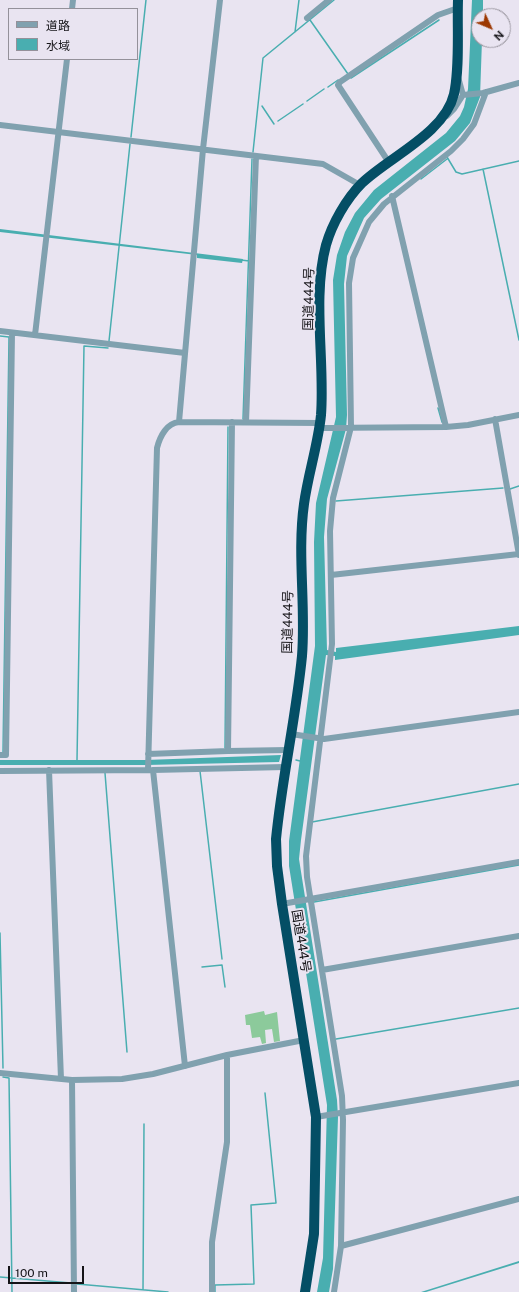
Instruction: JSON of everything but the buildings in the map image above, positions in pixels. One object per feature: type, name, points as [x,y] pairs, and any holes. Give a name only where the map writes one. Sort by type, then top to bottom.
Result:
[{"type":"highway","name":"国道444号","points":[[305,1292],[314,1234],[320,1117],[304,1040],[287,903],[277,866],[276,839],[288,751],[295,735],[302,656],[301,536],[304,504],[322,426],[321,270],[327,243],[337,219],[360,185],[388,161],[430,130],[441,119],[454,95],[458,4]]},
{"type":"street","points":[[180,422],[203,149],[220,0]]},
{"type":"street","points":[[307,18],[329,0]]},
{"type":"street","points":[[388,161],[338,85],[438,15],[458,4]]},
{"type":"street","points":[[35,335],[67,60]]},
{"type":"street","points":[[456,75],[461,83],[464,95]]},
{"type":"street","points":[[441,119],[450,114],[464,95],[484,93],[519,83]]},
{"type":"street","points":[[334,1292],[341,1246],[342,1114],[333,1040],[309,900],[306,839],[331,654],[330,531],[333,498],[351,427],[349,283],[353,258],[369,222],[392,196],[446,155],[463,139],[474,124],[484,93]]},
{"type":"street","points":[[0,125],[323,164],[360,185]]},
{"type":"street","points":[[246,422],[256,156]]},
{"type":"street","points":[[392,196],[446,427]]},
{"type":"street","points":[[0,331],[185,353]]},
{"type":"street","points":[[0,755],[6,755],[12,333]]},
{"type":"street","points":[[185,1066],[148,756],[157,448],[168,427],[171,424],[180,422],[246,422],[351,427],[446,427],[519,414]]},
{"type":"street","points":[[331,575],[519,554],[495,419]]},
{"type":"street","points":[[228,751],[232,422]]},
{"type":"street","points":[[295,735],[319,738],[519,712]]},
{"type":"street","points":[[148,756],[228,751],[288,751]]},
{"type":"street","points":[[0,771],[286,765]]},
{"type":"street","points":[[49,770],[61,1079]]},
{"type":"street","points":[[287,903],[519,862]]},
{"type":"street","points":[[322,970],[519,936]]},
{"type":"street","points":[[0,1072],[72,1080],[122,1079],[153,1074],[227,1055],[304,1040]]},
{"type":"street","points":[[212,1292],[212,1242],[227,1142],[227,1055]]},
{"type":"street","points":[[72,1080],[74,1292]]},
{"type":"street","points":[[320,1117],[519,1083]]},
{"type":"street","points":[[341,1246],[519,1199]]},
{"type":"green space","points":[[264,1011],[265,1015],[277,1012],[280,1041],[274,1042],[272,1029],[265,1030],[266,1043],[262,1044],[260,1037],[252,1038],[250,1025],[246,1025],[245,1015]]},
{"type":"water","points":[[472,0],[483,0],[483,8],[472,8]]},
{"type":"water","points":[[471,22],[471,48],[482,48],[480,97],[470,123],[455,141],[381,199],[364,218],[347,256],[344,284],[346,429],[327,499],[324,537],[327,650],[336,652],[336,648],[519,626],[519,635],[335,660],[335,656],[326,655],[299,859],[337,1100],[338,1117],[333,1269],[329,1292],[317,1292],[323,1258],[327,1105],[289,866],[289,841],[315,646],[314,542],[316,503],[336,417],[333,280],[337,255],[345,232],[355,213],[374,190],[446,133],[460,116],[464,107],[468,89]]},
{"type":"water","points":[[0,229],[243,259],[242,263],[197,258],[197,255],[0,232]]},
{"type":"water","points":[[281,755],[279,762],[146,765],[0,765],[0,760],[146,760]]},
{"type":"water","points":[[519,1261],[519,1263],[426,1292],[421,1292]]},
{"type":"waterway","points":[[131,137],[146,0]]},
{"type":"waterway","points":[[295,32],[299,0]]},
{"type":"waterway","points":[[253,152],[263,58],[334,0]]},
{"type":"waterway","points":[[310,20],[348,74]]},
{"type":"waterway","points":[[351,78],[439,20]]},
{"type":"waterway","points":[[328,87],[338,80]]},
{"type":"waterway","points":[[307,101],[324,89]]},
{"type":"waterway","points":[[278,121],[303,104]]},
{"type":"waterway","points":[[262,106],[274,124]]},
{"type":"waterway","points":[[109,341],[130,144]]},
{"type":"waterway","points":[[447,157],[456,172],[462,174],[519,161]]},
{"type":"waterway","points":[[243,419],[252,159]]},
{"type":"waterway","points":[[421,179],[447,159]]},
{"type":"waterway","points":[[483,169],[519,340]]},
{"type":"waterway","points":[[241,260],[249,261]]},
{"type":"waterway","points":[[0,336],[9,337],[3,752]]},
{"type":"waterway","points":[[77,760],[84,346],[108,348]]},
{"type":"waterway","points":[[438,408],[442,422]]},
{"type":"waterway","points":[[225,748],[228,427]]},
{"type":"waterway","points":[[510,489],[519,486]]},
{"type":"waterway","points":[[336,501],[503,488]]},
{"type":"waterway","points":[[296,760],[300,761]]},
{"type":"waterway","points":[[200,771],[222,959]]},
{"type":"waterway","points":[[105,773],[127,1052]]},
{"type":"waterway","points":[[312,822],[519,784]]},
{"type":"waterway","points":[[314,902],[519,865]]},
{"type":"waterway","points":[[0,933],[3,1068]]},
{"type":"waterway","points":[[202,967],[222,965],[225,987]]},
{"type":"waterway","points":[[336,1039],[519,1008]]},
{"type":"waterway","points":[[3,1077],[9,1078],[12,1292]]},
{"type":"waterway","points":[[215,1292],[215,1285],[254,1284],[251,1205],[276,1203],[265,1093]]},
{"type":"waterway","points":[[143,1290],[144,1124]]},
{"type":"waterway","points":[[0,1277],[71,1283]]},
{"type":"waterway","points":[[77,1284],[168,1292]]}]
